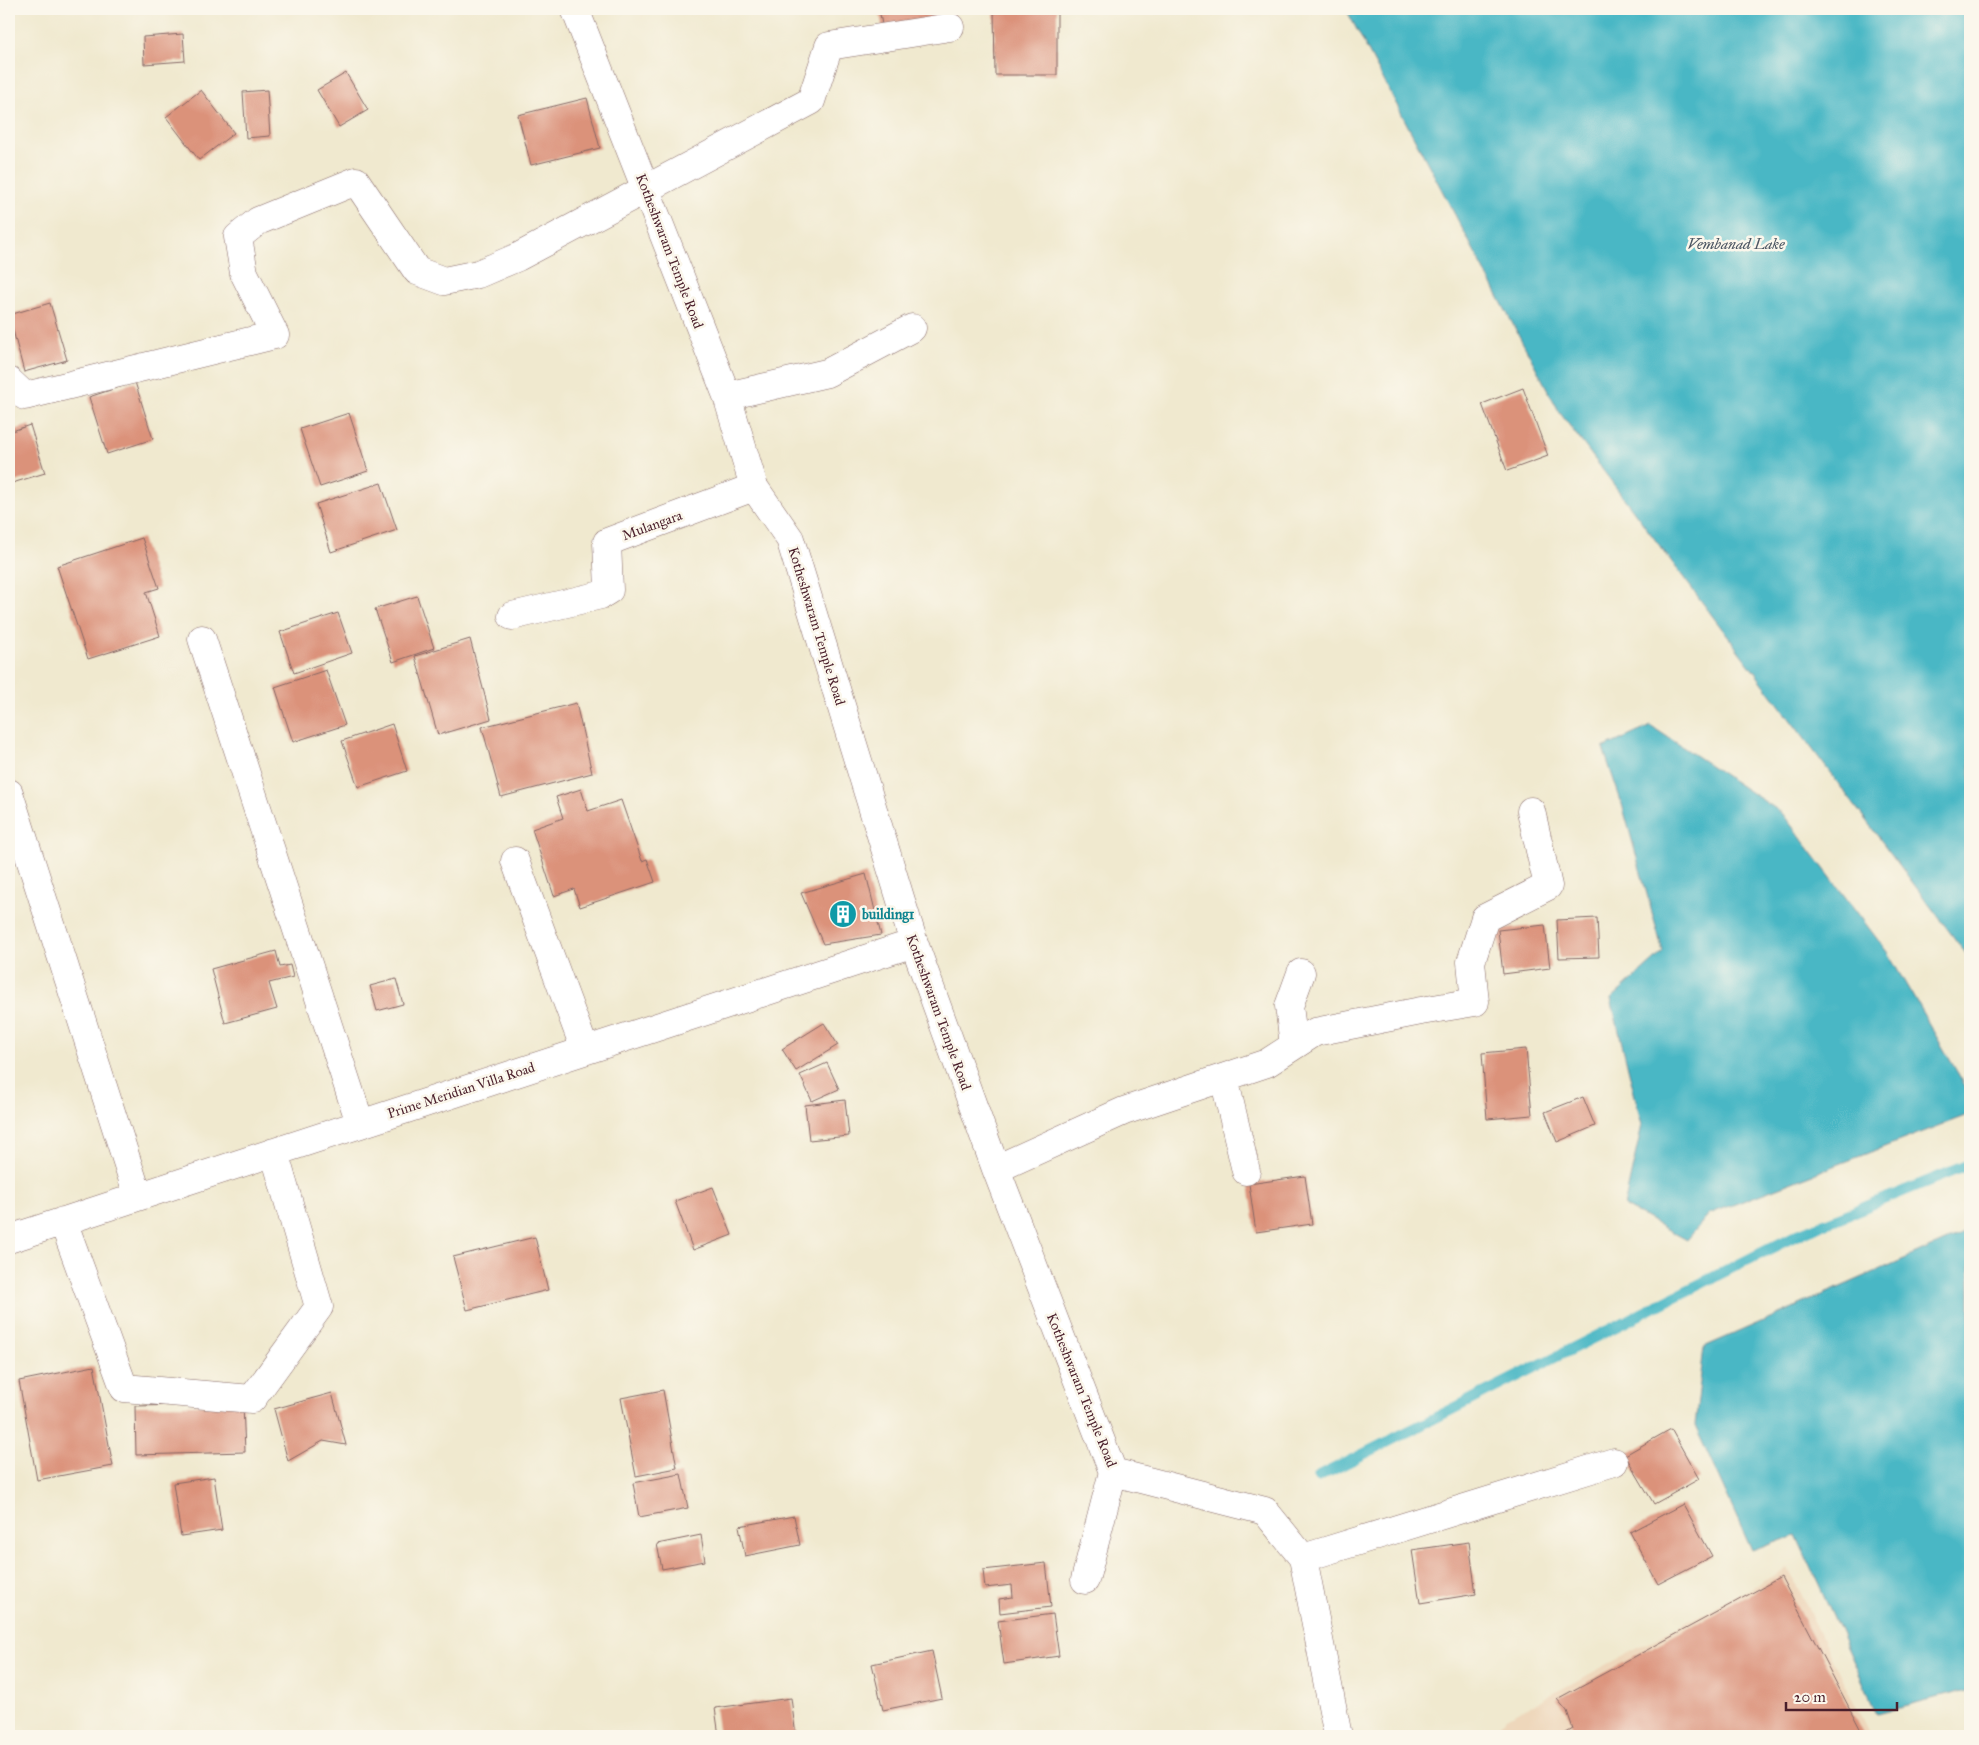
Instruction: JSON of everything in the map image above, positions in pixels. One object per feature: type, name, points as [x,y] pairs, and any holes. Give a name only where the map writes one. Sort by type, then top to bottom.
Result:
[{"type":"street","name":"Kotheshwaram Temple Road","points":[[575,9],[727,396],[754,487],[790,539],[914,943],[996,1169],[1113,1472],[1265,1511],[1303,1558],[1338,1736]]},
{"type":"street","points":[[9,382],[24,396],[275,336],[244,273],[238,237],[258,221],[356,181],[417,271],[444,281],[478,274],[518,257],[811,101],[829,46],[950,27]]},
{"type":"street","points":[[727,396],[827,373],[912,328]]},
{"type":"street","name":"Mulangara","points":[[512,616],[601,595],[609,590],[607,542],[754,487]]},
{"type":"street","points":[[202,639],[360,1123]]},
{"type":"street","points":[[9,793],[138,1196]]},
{"type":"street","points":[[996,1169],[1124,1111],[1267,1063],[1315,1032],[1421,1010],[1475,1002],[1471,962],[1485,918],[1548,886],[1531,811]]},
{"type":"street","points":[[515,861],[585,1050]]},
{"type":"street","name":"Prime Meridian Villa Road","points":[[9,1239],[914,943]]},
{"type":"street","points":[[1294,1045],[1289,1006],[1301,973]]},
{"type":"street","points":[[1224,1078],[1246,1171]]},
{"type":"street","points":[[63,1221],[124,1388],[252,1399],[318,1306],[274,1152]]},
{"type":"street","points":[[1303,1558],[1614,1462]]},
{"type":"street","points":[[1085,1580],[1113,1472]]},
{"type":"shaded area","points":[[1788,1568],[1870,1736],[1485,1736],[1507,1718]]},
{"type":"water","name":"Vembanad Lake","points":[[1346,9],[1970,9],[1970,959],[1560,413]]},
{"type":"water","points":[[1651,726],[1782,813],[1887,952],[1970,1094],[1970,1114],[1709,1214],[1687,1240],[1624,1206],[1642,1125],[1611,999],[1663,952],[1622,804],[1603,748]]},
{"type":"water","points":[[1970,1230],[1970,1689],[1877,1713],[1796,1535],[1752,1551],[1695,1426],[1704,1347]]},
{"type":"building","points":[[879,9],[952,9],[955,21],[884,35]]},
{"type":"building","points":[[994,9],[1057,9],[1057,75],[995,75]]},
{"type":"building","points":[[183,34],[185,61],[144,64],[143,37]]},
{"type":"building","points":[[346,73],[368,110],[339,127],[317,90]]},
{"type":"building","points":[[201,90],[234,133],[199,160],[166,117]]},
{"type":"building","points":[[267,90],[270,136],[246,138],[243,92]]},
{"type":"building","points":[[587,98],[600,148],[531,165],[518,115]]},
{"type":"building","points":[[50,303],[67,360],[24,372],[9,315]]},
{"type":"building","points":[[135,382],[153,439],[107,454],[89,397]]},
{"type":"building","points":[[1523,388],[1548,456],[1507,471],[1482,404]]},
{"type":"building","points":[[349,413],[368,471],[320,487],[300,429]]},
{"type":"building","points":[[30,425],[45,473],[9,484],[9,432]]},
{"type":"building","points":[[381,483],[397,530],[331,552],[316,504]]},
{"type":"building","points":[[142,538],[159,588],[146,592],[160,636],[88,659],[57,566]]},
{"type":"building","points":[[417,596],[434,648],[393,662],[375,609]]},
{"type":"building","points":[[338,613],[352,653],[294,673],[280,632]]},
{"type":"building","points":[[470,639],[491,719],[438,735],[415,656]]},
{"type":"building","points":[[326,670],[345,725],[293,742],[275,687]]},
{"type":"building","points":[[576,703],[592,773],[501,797],[482,727]]},
{"type":"building","points":[[392,724],[407,771],[358,787],[342,741]]},
{"type":"building","points":[[581,789],[588,811],[621,800],[642,861],[647,859],[655,882],[580,907],[574,889],[554,896],[532,829],[563,818],[556,797]]},
{"type":"building","name":"building1","points":[[866,874],[881,935],[823,944],[801,893]]},
{"type":"building","points":[[1597,918],[1599,957],[1559,958],[1557,920]]},
{"type":"building","points":[[1545,925],[1550,968],[1503,974],[1498,930]]},
{"type":"building","points":[[276,951],[280,967],[290,965],[293,977],[269,983],[277,1009],[225,1023],[211,969]]},
{"type":"building","points":[[396,979],[403,1004],[377,1011],[370,986]]},
{"type":"building","points":[[824,1023],[838,1045],[796,1071],[782,1049]]},
{"type":"building","points":[[1526,1049],[1532,1115],[1487,1119],[1482,1053]]},
{"type":"building","points":[[827,1063],[839,1089],[812,1101],[800,1075]]},
{"type":"building","points":[[1583,1097],[1595,1126],[1557,1142],[1545,1112]]},
{"type":"building","points":[[845,1100],[849,1136],[809,1140],[805,1105]]},
{"type":"building","points":[[1305,1176],[1312,1224],[1256,1232],[1249,1184]]},
{"type":"building","points":[[713,1187],[732,1235],[693,1250],[675,1201]]},
{"type":"building","points":[[535,1237],[548,1290],[467,1310],[453,1257]]},
{"type":"building","points":[[94,1366],[113,1466],[37,1480],[19,1381]]},
{"type":"building","points":[[663,1390],[677,1468],[636,1476],[621,1398]]},
{"type":"building","points":[[332,1393],[346,1445],[323,1441],[288,1461],[274,1409]]},
{"type":"building","points":[[243,1404],[245,1452],[136,1455],[135,1406]]},
{"type":"building","points":[[1671,1429],[1699,1479],[1654,1504],[1625,1455]]},
{"type":"building","points":[[681,1474],[688,1508],[639,1517],[633,1483]]},
{"type":"building","points":[[214,1477],[222,1530],[181,1536],[173,1483]]},
{"type":"building","points":[[1683,1504],[1712,1556],[1658,1584],[1630,1532]]},
{"type":"building","points":[[794,1516],[800,1545],[745,1556],[739,1526]]},
{"type":"building","points":[[701,1535],[705,1561],[662,1569],[657,1544]]},
{"type":"building","points":[[1469,1542],[1476,1594],[1420,1603],[1412,1550]]},
{"type":"building","points":[[1046,1563],[1051,1607],[1000,1613],[999,1599],[1013,1597],[1012,1585],[985,1588],[983,1570]]},
{"type":"building","points":[[1781,1577],[1864,1736],[1561,1736],[1573,1729],[1567,1711],[1557,1699]]},
{"type":"building","points":[[1053,1614],[1059,1656],[1004,1664],[998,1621]]},
{"type":"building","points":[[932,1651],[942,1698],[883,1710],[872,1664]]},
{"type":"building","points":[[791,1698],[796,1736],[719,1736],[715,1708]]},
{"type":"waterway","points":[[1318,1477],[1799,1234],[1970,1164]]},
{"type":"place","name":"building1","points":[[843,914]]}]
